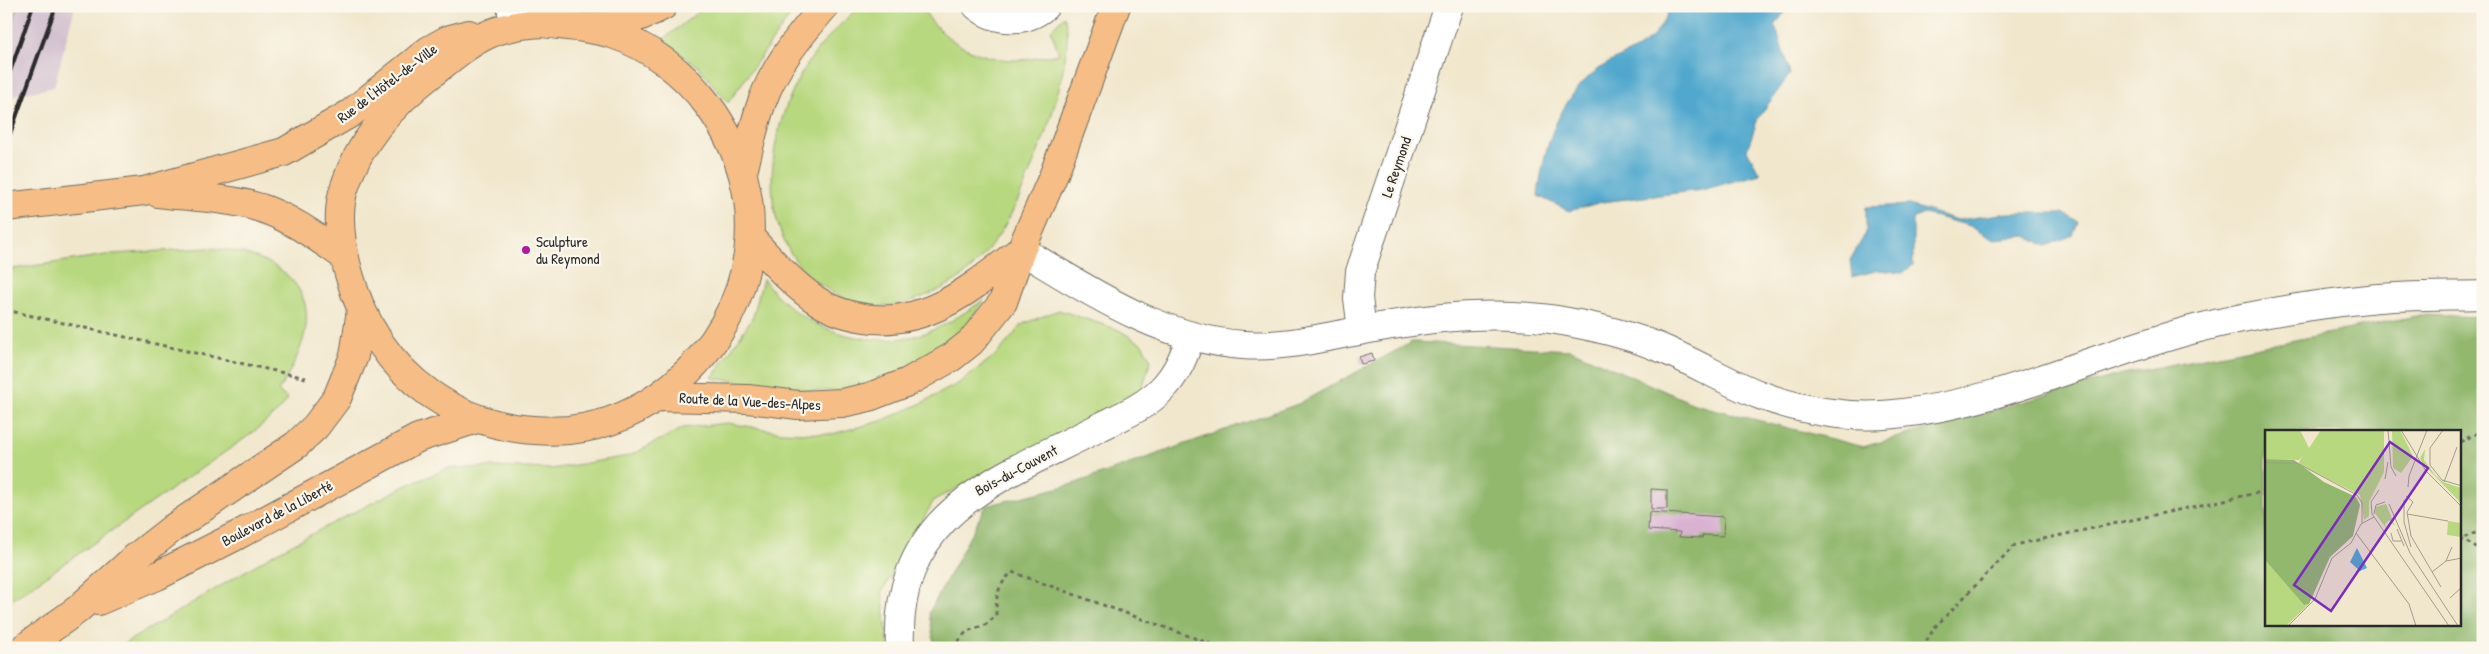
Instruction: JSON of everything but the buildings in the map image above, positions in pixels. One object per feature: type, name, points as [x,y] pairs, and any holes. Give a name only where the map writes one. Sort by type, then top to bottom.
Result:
[{"type":"main road","points":[[580,27],[610,26],[635,20],[663,6]]},
{"type":"main road","points":[[743,172],[762,100],[776,71],[793,44],[824,6]]},
{"type":"main road","points":[[750,237],[794,283],[817,301],[844,314],[884,320],[921,315],[940,307],[979,282],[1020,250],[1048,190],[1116,6]]},
{"type":"main road","points":[[505,21],[426,78],[398,102],[373,131],[356,159],[344,186],[340,204],[340,226],[344,256],[361,310],[372,332],[387,354],[420,388],[443,403],[477,419],[523,429],[570,430],[614,420],[642,408],[695,366],[730,314],[742,284],[750,237],[749,204],[743,172],[735,146],[724,126],[694,86],[675,69],[650,52],[614,34],[580,27]]},
{"type":"main road","name":"Rue de l'Hôtel-de-Ville","points":[[6,207],[144,191],[284,152],[351,113],[429,50],[447,40],[505,21],[580,27]]},
{"type":"main road","name":"Rue de l'Hôtel-de-Ville","points":[[144,191],[232,202],[261,208],[279,216],[344,256]]},
{"type":"main road","name":"Route de la Vue-des-Alpes","points":[[658,397],[748,399],[820,405],[869,397],[908,382],[952,357],[971,342],[990,320],[1003,302],[1020,250]]},
{"type":"main road","name":"Boulevard de la Liberté","points":[[24,648],[77,610],[136,557],[212,500],[296,445],[316,426],[337,398],[354,356],[361,310]]},
{"type":"main road","name":"Boulevard de la Liberté","points":[[77,610],[157,576],[418,438],[477,419]]},
{"type":"street","points":[[977,6],[994,16],[1010,20],[1025,17],[1045,6]]},
{"type":"street","name":"Le Reymond","points":[[1362,330],[1358,292],[1360,272],[1450,6]]},
{"type":"street","points":[[1020,250],[1140,318],[1165,329],[1191,336],[1242,345],[1264,345],[1297,343],[1421,320],[1469,315],[1526,316],[1564,321],[1632,337],[1665,350],[1758,394],[1799,408],[1845,414],[1888,415],[1932,410],[1979,399],[2194,329],[2264,313],[2371,298],[2483,294]]},
{"type":"street","name":"Bois-du-Couvent","points":[[900,648],[899,627],[909,576],[930,535],[955,507],[985,486],[1148,402],[1172,377],[1191,336]]},
{"type":"path","points":[[6,310],[306,378]]},
{"type":"path","points":[[2462,441],[2483,430]]},
{"type":"path","points":[[1922,648],[1935,627],[2015,544],[2265,491]]},
{"type":"path","points":[[2462,538],[2483,530]]},
{"type":"path","points":[[2462,540],[2483,550]]},
{"type":"path","points":[[952,648],[967,631],[985,625],[996,616],[996,598],[1000,583],[1012,572],[1222,648]]},
{"type":"shaded area","points":[[18,6],[75,6],[54,87],[6,97],[6,42]]},
{"type":"green space","points":[[6,6],[18,6],[6,42]]},
{"type":"green space","points":[[706,6],[797,6],[728,103],[698,66],[661,41]]},
{"type":"green space","points":[[859,6],[921,6],[929,18],[948,37],[972,51],[999,59],[1024,60],[1059,54],[1051,30],[1064,16],[1067,27],[1065,59],[1057,98],[1021,193],[1006,224],[985,253],[966,274],[933,293],[895,305],[863,305],[842,298],[821,285],[798,264],[783,239],[775,210],[772,180],[775,148],[782,118],[794,89],[808,63],[832,33]]},
{"type":"green space","points":[[208,248],[237,252],[266,261],[290,278],[299,290],[305,304],[306,327],[300,350],[290,372],[278,391],[288,399],[280,410],[251,434],[6,604],[6,270],[113,254]]},
{"type":"green space","points":[[763,279],[781,300],[799,314],[817,324],[836,332],[876,339],[897,339],[917,336],[954,319],[984,300],[958,338],[897,373],[855,390],[809,391],[712,378],[753,317]]},
{"type":"green space","points":[[1059,310],[1119,330],[1142,344],[1151,360],[1141,392],[934,500],[882,592],[889,648],[117,648],[277,552],[403,487],[449,468],[552,469],[629,456],[683,428],[728,423],[781,432],[832,434],[881,421],[920,404],[959,383],[997,354],[1023,324]]},
{"type":"green space","points":[[2421,315],[2483,317],[2483,648],[935,648],[929,613],[986,506],[1073,484],[1298,404],[1412,342],[1571,350],[1694,404],[1863,447],[2118,375]]},
{"type":"water","points":[[1671,6],[1789,6],[1775,25],[1790,74],[1758,118],[1747,150],[1760,174],[1702,190],[1602,202],[1569,211],[1538,196],[1543,162],[1553,130],[1569,100],[1592,74],[1651,38],[1665,19]]},
{"type":"water","points":[[1909,205],[1958,220],[2007,213],[2063,213],[2078,222],[2073,235],[2046,246],[2027,236],[1992,239],[1970,226],[1923,214],[1913,219],[1913,265],[1903,273],[1879,270],[1852,277],[1850,260],[1866,233],[1866,207]]},
{"type":"railway","points":[[6,83],[33,6]]},
{"type":"railway","points":[[6,145],[56,6]]},
{"type":"place","name":"Sculpture du Reymond","points":[[526,250]]}]
